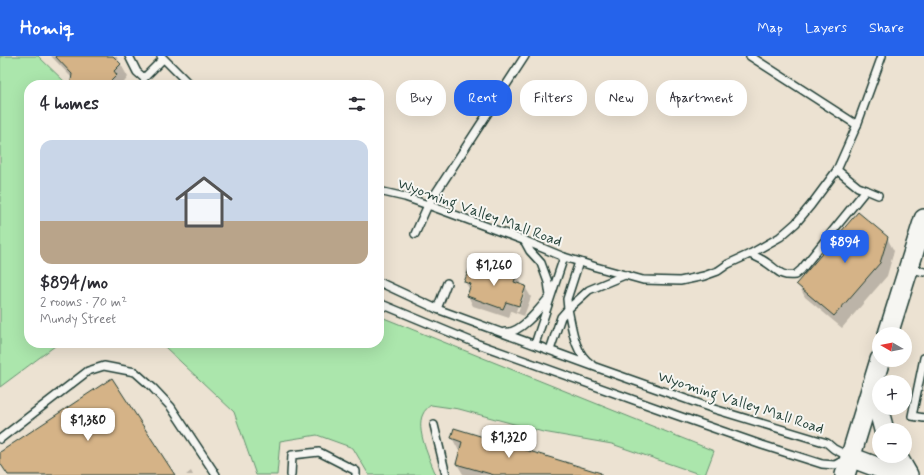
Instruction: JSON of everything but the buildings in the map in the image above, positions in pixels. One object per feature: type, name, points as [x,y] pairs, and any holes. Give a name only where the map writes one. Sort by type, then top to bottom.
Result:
[{"type":"main road","points":[[891,327],[916,270],[924,219]]},
{"type":"main road","points":[[872,385],[847,466],[898,475]]},
{"type":"main road","points":[[901,463],[908,475]]},
{"type":"lane","points":[[129,56],[137,72],[144,78],[162,57],[185,80]]},
{"type":"lane","points":[[415,234],[428,205],[525,56]]},
{"type":"lane","points":[[750,56],[856,125]]},
{"type":"lane","name":"Wyoming Valley Mall Road","points":[[384,192],[405,197],[428,205],[524,240],[564,257],[644,280],[687,280],[704,276],[718,271],[728,264],[750,254],[780,237],[796,223],[811,205],[837,170],[882,56]]},
{"type":"lane","points":[[837,170],[858,187],[878,195]]},
{"type":"lane","points":[[750,254],[767,263],[783,275],[795,275],[801,270],[866,190]]},
{"type":"lane","points":[[493,329],[507,333],[517,330],[534,315],[550,296],[548,282],[541,263],[530,251],[524,240]]},
{"type":"lane","points":[[535,344],[546,315],[550,296],[564,257]]},
{"type":"lane","points":[[579,262],[567,299],[568,309],[578,349],[586,361],[598,368]]},
{"type":"lane","points":[[550,350],[561,316],[568,309],[589,290],[626,275]]},
{"type":"lane","points":[[437,309],[447,283]]},
{"type":"lane","name":"Wyoming Valley Mall Road","points":[[384,284],[437,309],[598,368],[714,409],[827,443],[847,466]]},
{"type":"lane","points":[[384,305],[478,344],[762,445],[822,464],[847,466]]},
{"type":"lane","points":[[924,358],[912,416],[924,418]]},
{"type":"lane","points":[[0,439],[88,371],[104,366],[124,369],[135,372],[154,388],[171,406],[216,475]]},
{"type":"lane","points":[[434,425],[446,475]]},
{"type":"lane","points":[[291,475],[292,455],[319,452],[356,471],[356,475]]},
{"type":"green space","points":[[0,56],[38,56],[63,80],[24,80],[24,348],[52,348],[0,387]]},
{"type":"green space","points":[[384,318],[714,451],[705,475],[702,475],[612,444],[543,432],[459,409],[431,405],[424,413],[421,420],[421,428],[424,444],[436,475],[369,475],[353,448],[317,435],[280,441],[277,475],[256,475],[234,412],[166,348],[384,348]]}]
